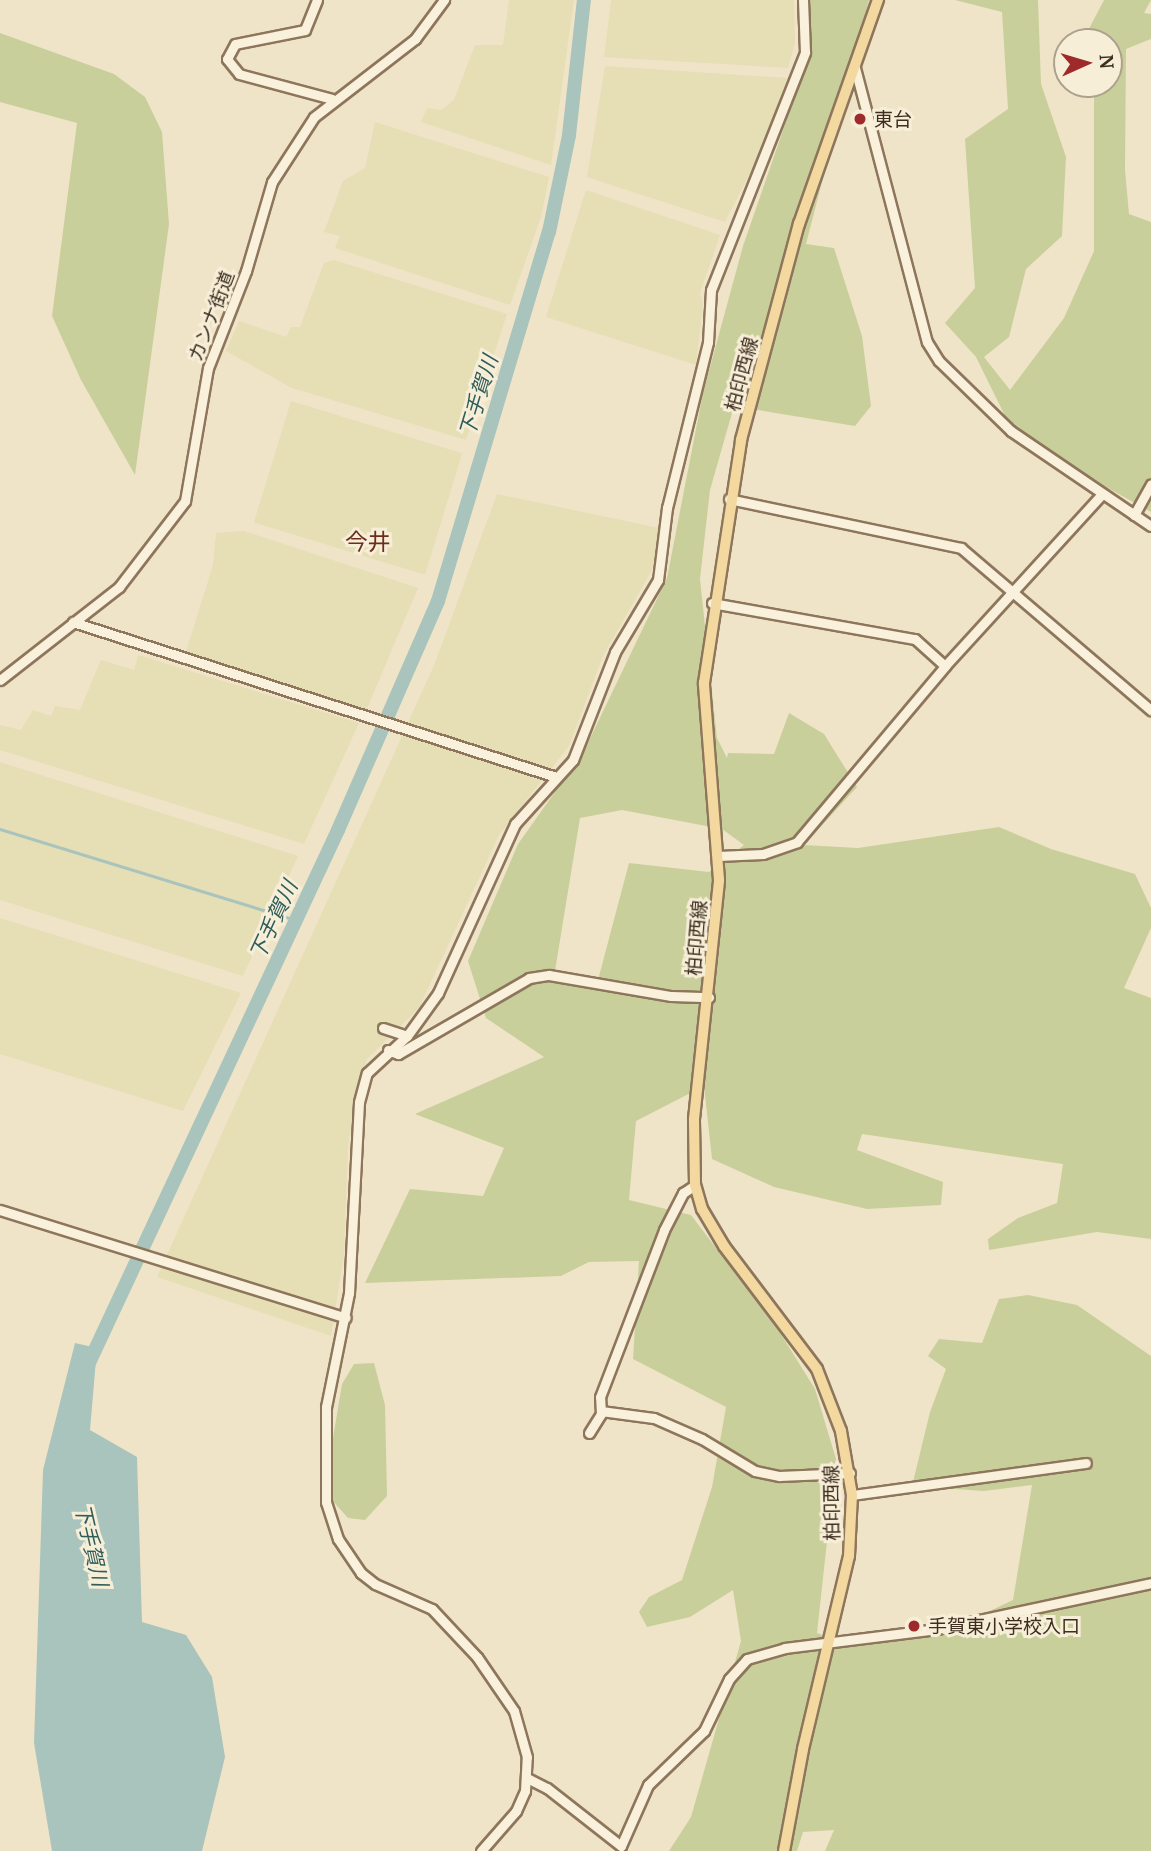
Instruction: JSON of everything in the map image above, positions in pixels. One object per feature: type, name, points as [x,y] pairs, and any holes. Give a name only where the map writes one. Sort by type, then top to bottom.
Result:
[{"type":"main road","name":"柏印西線","points":[[784,1851],[849,1556],[852,1495],[841,1431],[817,1369],[723,1246],[702,1209],[695,1185],[694,1119],[709,997],[718,856],[703,717],[712,603],[729,499],[799,225],[878,0]]},
{"type":"street","points":[[317,0],[305,30],[234,44],[227,59],[239,74],[332,99]]},
{"type":"street","name":"カンナ街道","points":[[2,674],[128,578],[185,501],[208,369],[246,271],[266,195],[298,138],[332,99],[415,39],[444,0]]},
{"type":"street","points":[[481,1851],[516,1811],[527,1779],[527,1757],[514,1711],[485,1667],[432,1609],[375,1584],[361,1573],[347,1556],[329,1518],[326,1407],[346,1318],[359,1102],[367,1073],[388,1050],[407,1035],[438,993],[515,824],[573,760],[615,652],[658,580],[667,508],[708,342],[712,290],[805,52],[803,0]]},
{"type":"street","points":[[855,68],[927,342],[939,361],[1011,431],[1151,526]]},
{"type":"street","points":[[1134,515],[1151,484]]},
{"type":"street","points":[[718,856],[763,854],[797,842],[945,666],[1102,494]]},
{"type":"street","points":[[729,499],[961,548],[1016,590],[1151,710]]},
{"type":"street","points":[[712,603],[915,639],[945,666]]},
{"type":"street","points":[[73,622],[556,776]]},
{"type":"street","points":[[388,1050],[398,1054],[539,976],[560,974],[671,996],[709,997]]},
{"type":"street","points":[[383,1028],[407,1035]]},
{"type":"street","points":[[589,1433],[601,1411],[600,1397],[664,1230],[683,1193],[695,1185]]},
{"type":"street","points":[[0,1210],[346,1318]]},
{"type":"street","points":[[601,1411],[654,1418],[702,1439],[755,1471],[779,1476],[850,1473]]},
{"type":"street","points":[[852,1495],[1086,1463]]},
{"type":"street","points":[[527,1779],[547,1788],[621,1846],[648,1785],[704,1731],[737,1668],[759,1653],[937,1629],[1151,1583]]},
{"type":"shaded area","points":[[509,0],[574,0],[551,165],[421,122],[427,108],[441,110],[454,100],[475,45],[503,45]]},
{"type":"shaded area","points":[[611,0],[794,0],[795,43],[788,68],[604,57]]},
{"type":"shaded area","points":[[605,66],[787,78],[761,152],[725,222],[587,177]]},
{"type":"shaded area","points":[[375,122],[549,177],[541,217],[510,305],[335,248],[340,236],[324,232],[343,181],[365,168]]},
{"type":"shaded area","points":[[586,190],[720,235],[700,293],[703,305],[696,365],[546,317]]},
{"type":"shaded area","points":[[334,260],[507,314],[466,440],[292,388],[226,351],[239,321],[286,337],[291,327],[300,327],[324,263]]},
{"type":"shaded area","points":[[291,401],[462,453],[425,575],[254,522]]},
{"type":"shaded area","points":[[497,494],[659,528],[652,570],[603,656],[569,746],[499,835],[419,1008],[367,1059],[355,1096],[348,1147],[344,1255],[331,1336],[157,1277],[435,663]]},
{"type":"shaded area","points":[[244,531],[418,588],[366,711],[185,655],[213,565],[216,533]]},
{"type":"shaded area","points":[[138,655],[359,723],[304,844],[0,750],[0,725],[21,730],[33,710],[51,716],[55,706],[80,710],[101,660],[134,670]]},
{"type":"shaded area","points":[[0,762],[298,856],[243,976],[0,900]]},
{"type":"shaded area","points":[[0,918],[241,993],[183,1111],[0,1054]]},
{"type":"green space","points":[[810,0],[869,0],[806,244],[834,248],[862,336],[871,406],[855,426],[734,406],[710,490],[700,579],[717,738],[727,758],[728,753],[774,754],[789,713],[824,734],[857,787],[804,845],[858,848],[999,827],[1051,849],[1135,874],[1151,908],[1151,928],[1124,988],[1151,998],[1151,1239],[1097,1232],[989,1250],[988,1239],[1018,1218],[1057,1203],[1063,1164],[862,1134],[857,1150],[943,1182],[941,1205],[867,1209],[774,1187],[712,1159],[704,1086],[636,1121],[629,1200],[691,1215],[779,1331],[815,1389],[836,1459],[817,1633],[848,1644],[893,1642],[958,1626],[1013,1600],[1032,1485],[984,1491],[912,1486],[930,1412],[946,1369],[928,1356],[939,1339],[982,1343],[999,1299],[1028,1295],[1077,1305],[1151,1356],[1151,1851],[825,1851],[834,1830],[803,1832],[797,1851],[669,1851],[691,1817],[741,1641],[733,1590],[690,1617],[647,1627],[639,1612],[649,1597],[682,1580],[712,1487],[726,1407],[633,1359],[639,1261],[589,1262],[561,1276],[365,1283],[410,1189],[483,1196],[504,1148],[415,1114],[544,1057],[486,1018],[468,961],[518,844],[584,751],[667,578],[703,393],[743,246],[811,49],[807,26]],"holes":[[[622,810],[722,829],[744,845],[709,872],[629,863],[598,980],[554,977],[580,818]]]},
{"type":"green space","points":[[955,0],[1038,0],[1041,84],[1066,157],[1062,236],[1026,269],[1009,337],[984,357],[1010,390],[1064,318],[1094,251],[1094,98],[1123,98],[1123,28],[1089,28],[1104,0],[1151,0],[1144,13],[1151,14],[1151,39],[1126,49],[1125,170],[1129,214],[1151,222],[1151,512],[1047,454],[1008,422],[976,357],[945,323],[975,288],[965,139],[1008,109],[1002,12]]},
{"type":"green space","points":[[0,33],[114,74],[145,97],[162,132],[169,224],[135,475],[81,380],[52,316],[77,123],[0,102]]},
{"type":"green space","points":[[374,1363],[385,1405],[387,1496],[365,1520],[348,1518],[331,1499],[331,1450],[342,1384],[354,1364]]},
{"type":"water","points":[[75,1343],[97,1348],[90,1430],[137,1457],[142,1622],[186,1635],[212,1677],[225,1757],[202,1851],[52,1851],[34,1743],[43,1470]]},
{"type":"waterway","name":"下手賀川","points":[[88,1365],[338,830],[438,601],[549,232],[569,135],[584,0]]},
{"type":"waterway","points":[[0,829],[293,919]]},
{"type":"place","name":"東台","points":[[860,119]]},
{"type":"place","name":"手賀東小学校入口","points":[[914,1626]]},
{"type":"district","name":"今井","points":[[368,542]]}]
